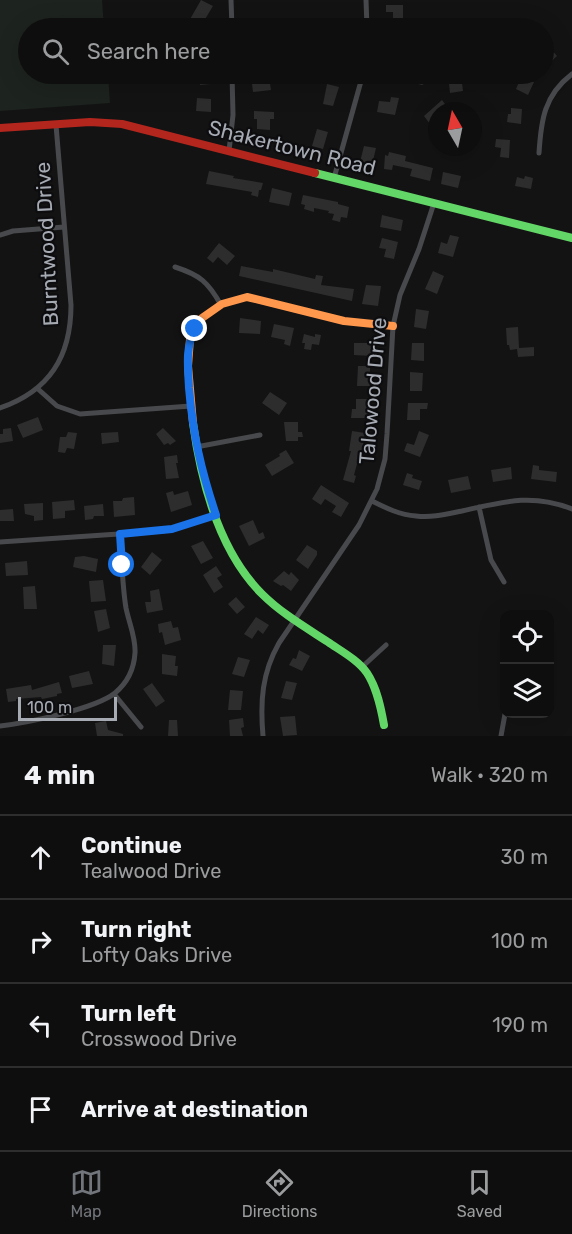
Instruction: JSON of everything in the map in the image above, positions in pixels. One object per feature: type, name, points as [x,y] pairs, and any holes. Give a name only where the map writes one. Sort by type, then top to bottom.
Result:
[{"type":"street","points":[[231,0],[232,18]]},
{"type":"street","points":[[366,0],[367,18]]},
{"type":"street","points":[[539,153],[541,124],[547,103],[557,87],[572,74]]},
{"type":"street","points":[[230,151],[232,84]]},
{"type":"street","points":[[334,177],[361,84]]},
{"type":"street","name":"Shakertown Road","points":[[0,128],[97,122],[122,124],[572,238]]},
{"type":"street","name":"Burntwood Drive","points":[[38,389],[50,376],[60,358],[69,329],[71,305],[56,125]]},
{"type":"street","name":"Talowood Drive","points":[[263,736],[261,707],[265,675],[274,652],[359,525],[372,501],[381,477],[385,459],[393,326],[400,295],[419,249],[434,203]]},
{"type":"street","points":[[0,235],[14,231],[64,227]]},
{"type":"street","points":[[175,267],[202,279],[221,305]]},
{"type":"street","points":[[384,725],[375,690],[362,667],[264,596],[245,575],[230,551],[216,515],[196,447],[190,406],[187,358],[190,341],[202,319],[213,308],[247,297],[345,321],[393,326]]},
{"type":"street","points":[[0,408],[26,398],[38,389],[57,406],[80,414],[190,406]]},
{"type":"street","points":[[196,447],[260,435]]},
{"type":"street","points":[[372,501],[398,513],[415,516],[439,516],[520,499],[552,502],[572,509]]},
{"type":"street","points":[[478,507],[491,560],[504,582]]},
{"type":"street","points":[[0,542],[172,529],[216,515]]},
{"type":"street","points":[[0,726],[53,716],[97,703],[114,693],[129,676],[135,653],[125,601],[120,534]]},
{"type":"street","points":[[362,667],[386,645]]},
{"type":"street","points":[[114,693],[141,727]]},
{"type":"street","points":[[501,736],[504,718]]},
{"type":"shaded area","points":[[0,0],[102,0],[103,18],[18,18],[18,84],[109,84],[110,103],[0,111]]},
{"type":"building","points":[[201,0],[213,6],[206,18],[191,18]]},
{"type":"building","points":[[386,5],[403,5],[403,18],[393,18],[393,12],[386,12]]},
{"type":"building","points":[[252,84],[270,84],[271,90],[253,92]]},
{"type":"building","points":[[327,84],[339,87],[333,106],[323,104]]},
{"type":"building","points":[[449,84],[462,84],[463,91],[450,93]]},
{"type":"building","points":[[518,84],[533,84],[528,95],[516,89]]},
{"type":"building","points":[[391,97],[399,98],[395,115],[377,112],[379,101],[390,102]]},
{"type":"building","points":[[197,98],[211,99],[211,112],[196,111]]},
{"type":"building","points":[[511,108],[522,109],[521,124],[507,122]]},
{"type":"building","points":[[254,111],[274,112],[274,119],[270,119],[270,130],[257,129]]},
{"type":"building","points":[[317,129],[328,132],[323,149],[312,146]]},
{"type":"building","points":[[496,139],[510,140],[509,158],[500,157],[501,148],[495,147]]},
{"type":"building","points":[[364,146],[376,148],[372,165],[360,162]]},
{"type":"building","points":[[389,152],[406,156],[405,161],[433,168],[430,181],[410,176],[412,169],[393,165],[392,170],[384,169],[385,155],[388,156]]},
{"type":"building","points":[[209,171],[263,183],[258,197],[251,195],[252,192],[206,184]]},
{"type":"building","points":[[443,172],[461,176],[458,188],[441,184]]},
{"type":"building","points":[[525,176],[533,178],[531,189],[515,186],[517,177],[524,179]]},
{"type":"building","points":[[272,188],[292,193],[289,206],[269,202]]},
{"type":"building","points":[[303,195],[338,202],[338,204],[349,207],[347,218],[341,217],[340,222],[332,220],[334,214],[328,213],[329,211],[314,208],[314,212],[304,209],[305,205],[301,204]]},
{"type":"building","points":[[382,215],[403,220],[401,231],[380,227]]},
{"type":"building","points":[[450,235],[459,237],[453,257],[438,253],[441,242],[447,244]]},
{"type":"building","points":[[382,238],[398,242],[394,259],[384,257],[386,249],[379,248]]},
{"type":"building","points":[[219,243],[235,256],[227,265],[218,257],[213,263],[207,258]]},
{"type":"building","points":[[241,266],[273,272],[273,269],[315,279],[316,275],[323,276],[321,285],[354,289],[352,301],[239,276]]},
{"type":"building","points":[[433,271],[444,276],[437,294],[425,289]]},
{"type":"building","points":[[366,285],[381,286],[378,306],[362,304]]},
{"type":"building","points":[[416,309],[429,311],[426,329],[414,327]]},
{"type":"building","points":[[240,318],[261,321],[260,334],[239,333]]},
{"type":"building","points":[[274,324],[294,328],[290,346],[284,344],[285,340],[271,337]]},
{"type":"building","points":[[518,327],[519,348],[534,347],[534,356],[518,357],[517,349],[510,350],[507,345],[506,328]]},
{"type":"building","points":[[304,334],[315,337],[315,334],[321,335],[319,345],[312,344],[311,350],[304,349],[305,343],[302,343]]},
{"type":"building","points":[[354,343],[372,343],[372,356],[354,355]]},
{"type":"building","points":[[412,343],[424,343],[424,361],[411,360]]},
{"type":"building","points":[[358,366],[370,366],[370,386],[357,386]]},
{"type":"building","points":[[410,372],[423,373],[422,391],[410,391]]},
{"type":"building","points":[[270,392],[287,403],[279,415],[262,403]]},
{"type":"building","points":[[356,399],[368,399],[368,418],[351,418],[352,409],[356,409]]},
{"type":"building","points":[[408,403],[428,403],[427,409],[420,409],[420,420],[407,420]]},
{"type":"building","points":[[38,417],[43,430],[23,438],[17,425]]},
{"type":"building","points":[[284,422],[298,422],[298,432],[302,432],[303,437],[298,437],[298,441],[286,441]]},
{"type":"building","points":[[11,428],[13,441],[0,443],[0,434],[3,434],[3,429]]},
{"type":"building","points":[[163,428],[176,441],[170,445],[168,443],[164,445],[156,434]]},
{"type":"building","points":[[352,431],[365,433],[354,483],[343,480],[351,451],[349,451]]},
{"type":"building","points":[[419,431],[429,435],[420,457],[404,451],[407,443],[414,445]]},
{"type":"building","points":[[68,432],[77,433],[74,449],[67,448],[65,453],[58,452],[60,437],[66,437]]},
{"type":"building","points":[[118,432],[119,442],[102,444],[101,433]]},
{"type":"building","points":[[286,450],[294,463],[272,476],[265,465]]},
{"type":"building","points":[[177,455],[179,478],[166,479],[164,457]]},
{"type":"building","points":[[533,465],[539,466],[539,470],[557,472],[556,482],[531,479]]},
{"type":"building","points":[[511,467],[512,479],[493,482],[491,470]]},
{"type":"building","points":[[407,473],[413,475],[412,478],[422,481],[419,490],[403,485]]},
{"type":"building","points":[[468,476],[471,489],[451,493],[448,480]]},
{"type":"building","points":[[321,485],[349,503],[341,517],[332,512],[336,506],[325,499],[321,505],[312,499]]},
{"type":"building","points":[[173,491],[174,495],[188,491],[192,505],[171,512],[166,493]]},
{"type":"building","points":[[134,497],[135,515],[114,517],[113,501]]},
{"type":"building","points":[[74,500],[75,510],[65,511],[65,518],[53,519],[52,502]]},
{"type":"building","points":[[43,503],[43,520],[34,521],[34,516],[25,514],[24,504]]},
{"type":"building","points":[[103,504],[104,516],[94,516],[93,519],[85,520],[84,506]]},
{"type":"building","points":[[13,509],[14,521],[0,521],[0,510]]},
{"type":"building","points":[[253,520],[259,534],[263,532],[265,538],[249,546],[239,526]]},
{"type":"building","points":[[203,541],[213,558],[201,564],[191,546]]},
{"type":"building","points":[[307,545],[317,551],[308,569],[296,560]]},
{"type":"building","points":[[152,552],[162,560],[150,575],[141,567]]},
{"type":"building","points":[[75,557],[98,559],[96,572],[73,567]]},
{"type":"building","points":[[27,561],[28,575],[6,576],[5,563]]},
{"type":"building","points":[[216,566],[222,575],[217,578],[223,587],[214,593],[203,575]]},
{"type":"building","points":[[284,571],[289,575],[291,572],[299,580],[291,591],[273,581]]},
{"type":"building","points":[[103,580],[106,601],[91,602],[89,581]]},
{"type":"building","points":[[35,586],[37,609],[24,609],[23,587]]},
{"type":"building","points":[[159,589],[163,610],[147,613],[145,602],[151,602],[150,591]]},
{"type":"building","points":[[236,597],[245,607],[237,614],[228,604]]},
{"type":"building","points":[[106,609],[110,628],[98,632],[94,611]]},
{"type":"building","points":[[256,617],[269,625],[263,634],[258,630],[252,639],[244,634]]},
{"type":"building","points":[[171,621],[173,628],[178,627],[181,640],[165,645],[162,632],[159,633],[158,624]]},
{"type":"building","points":[[103,645],[116,645],[114,666],[102,664]]},
{"type":"building","points":[[299,650],[310,656],[302,671],[289,665],[293,658],[296,659]]},
{"type":"building","points":[[162,654],[176,656],[177,676],[162,674]]},
{"type":"building","points":[[238,657],[250,660],[244,677],[232,674]]},
{"type":"building","points":[[89,671],[93,684],[72,688],[69,676]]},
{"type":"building","points":[[286,681],[297,683],[292,700],[281,698]]},
{"type":"building","points":[[59,682],[62,693],[57,696],[42,699],[41,697],[16,699],[16,701],[8,702],[6,689],[31,685],[32,690]]},
{"type":"building","points":[[152,683],[165,701],[156,707],[143,689]]},
{"type":"building","points":[[230,690],[243,691],[241,710],[228,710]]},
{"type":"building","points":[[295,716],[297,735],[283,736],[280,717]]},
{"type":"building","points":[[243,718],[244,727],[241,728],[243,736],[230,736],[229,720]]},
{"type":"building","points":[[169,720],[177,720],[178,736],[168,736]]},
{"type":"building","points":[[106,721],[108,730],[123,734],[123,736],[97,736],[95,723]]},
{"type":"traffic: fast","points":[[315,173],[572,238]]},
{"type":"traffic: fast","points":[[193,423],[201,468],[214,514],[234,557],[269,601],[363,668],[376,692],[384,725]]},
{"type":"traffic: slow","points":[[193,423],[188,366],[190,339],[202,318],[222,304],[247,297],[344,321],[393,326]]},
{"type":"traffic: jam","points":[[0,128],[90,122],[122,124],[315,173]]},
{"type":"route","points":[[122,565],[120,534],[172,529],[216,515],[199,461],[190,406],[187,358],[195,329]]}]
